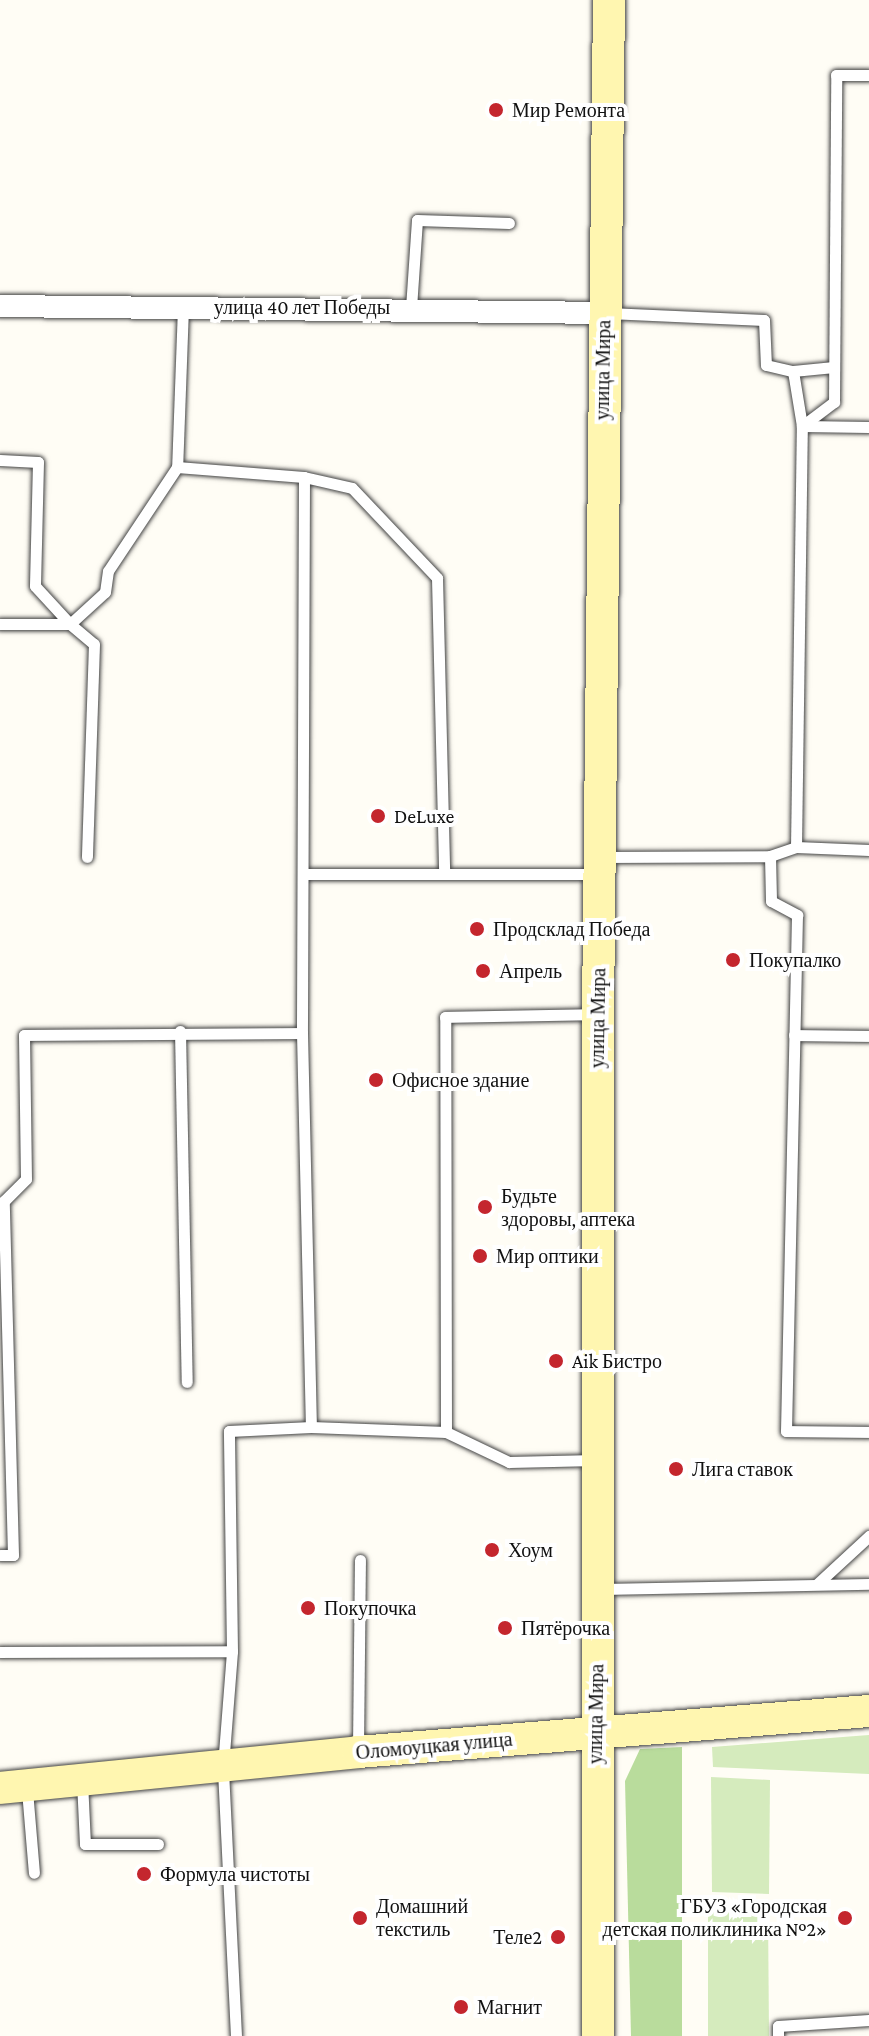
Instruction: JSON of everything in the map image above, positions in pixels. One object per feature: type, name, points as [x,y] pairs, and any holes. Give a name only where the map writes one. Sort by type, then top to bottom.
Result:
[{"type":"street","name":"улица Мира","points":[[598,2036],[595,1732],[600,1459],[598,1014],[609,0]]},
{"type":"street","name":"улица 40 лет Победы","points":[[0,306],[411,308],[604,313]]},
{"type":"street","name":"Оломоуцкая улица","points":[[13,1787],[358,1752],[869,1711]]},
{"type":"lane","points":[[802,426],[834,402],[836,75],[869,75]]},
{"type":"lane","points":[[411,308],[417,220],[509,223]]},
{"type":"lane","points":[[0,624],[70,624],[105,592],[108,571],[177,467],[183,307]]},
{"type":"lane","points":[[604,313],[764,320],[766,365],[793,371],[834,367]]},
{"type":"lane","points":[[793,371],[802,426],[796,847]]},
{"type":"lane","points":[[802,426],[869,427]]},
{"type":"lane","points":[[0,460],[38,462],[35,586],[70,624],[94,644],[87,857]]},
{"type":"lane","points":[[177,467],[304,477],[352,488],[437,578],[444,873]]},
{"type":"lane","points":[[304,477],[302,1033],[311,1427]]},
{"type":"lane","points":[[304,874],[444,873],[770,856],[796,847],[869,850]]},
{"type":"lane","points":[[770,856],[771,901],[797,915],[786,1431],[869,1432]]},
{"type":"lane","points":[[446,1432],[445,1017],[598,1014]]},
{"type":"lane","points":[[0,1555],[13,1555],[4,1201],[26,1179],[24,1035],[180,1031],[302,1033]]},
{"type":"lane","points":[[180,1031],[187,1382]]},
{"type":"lane","points":[[794,1035],[869,1036]]},
{"type":"lane","points":[[236,2036],[223,1766],[232,1651],[229,1431],[311,1427],[446,1432],[509,1462],[600,1459]]},
{"type":"lane","points":[[817,1584],[869,1536]]},
{"type":"lane","points":[[358,1752],[360,1560]]},
{"type":"lane","points":[[598,1589],[869,1584]]},
{"type":"lane","points":[[0,1652],[232,1651]]},
{"type":"lane","points":[[81,1780],[85,1844],[158,1844]]},
{"type":"lane","points":[[13,1787],[34,1873]]},
{"type":"lane","points":[[778,2036],[778,2026],[869,2020]]},
{"type":"green space","points":[[869,1735],[869,1774],[713,1767],[712,1747]]},
{"type":"green space","points":[[682,1747],[682,2036],[631,2036],[625,1781],[640,1749]]},
{"type":"green space","points":[[711,1777],[770,1780],[769,1894],[712,1892]]},
{"type":"green space","points":[[768,1909],[769,2036],[708,2036],[708,1911]]},
{"type":"place","name":"Мир Ремонта","points":[[496,110]]},
{"type":"place","name":"DeLuxe","points":[[378,816]]},
{"type":"place","name":"Продсклад Победа","points":[[477,929]]},
{"type":"place","name":"Покупалко","points":[[733,960]]},
{"type":"place","name":"Апрель","points":[[483,971]]},
{"type":"place","name":"Офисное здание","points":[[376,1080]]},
{"type":"place","name":"Будьте здоровы, аптека","points":[[485,1207]]},
{"type":"place","name":"Мир оптики","points":[[480,1256]]},
{"type":"place","name":"Aik Бистро","points":[[556,1361]]},
{"type":"place","name":"Лига ставок","points":[[676,1469]]},
{"type":"place","name":"Хоум","points":[[492,1550]]},
{"type":"place","name":"Покупочка","points":[[308,1608]]},
{"type":"place","name":"Пятёрочка","points":[[505,1628]]},
{"type":"place","name":"Формула чистоты","points":[[144,1874]]},
{"type":"place","name":"Домашний текстиль","points":[[360,1918]]},
{"type":"place","name":"ГБУЗ «Городская детская поликлиника №2»","points":[[845,1918]]},
{"type":"place","name":"Теле2","points":[[558,1937]]},
{"type":"place","name":"Магнит","points":[[461,2007]]}]
